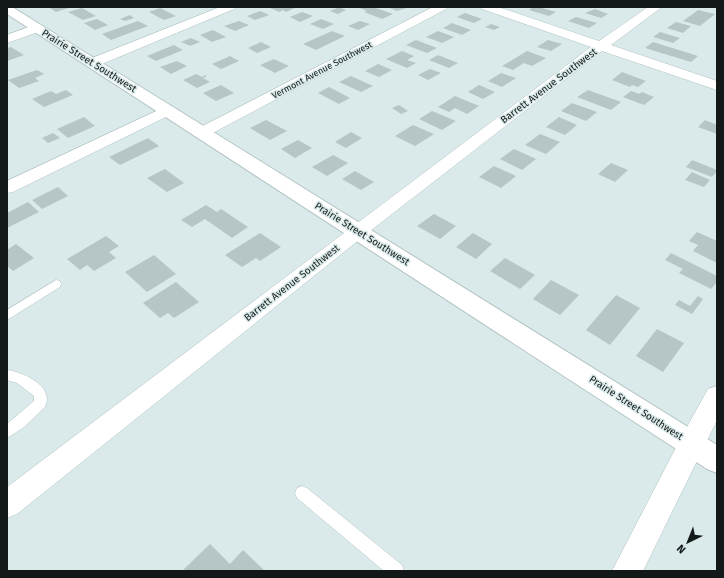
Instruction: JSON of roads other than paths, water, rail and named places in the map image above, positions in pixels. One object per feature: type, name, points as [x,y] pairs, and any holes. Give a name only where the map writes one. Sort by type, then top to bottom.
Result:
[{"type":"street","points":[[7,9],[14,7]]},
{"type":"street","points":[[92,63],[230,7]]},
{"type":"street","name":"Vermont Avenue Southwest","points":[[201,133],[442,7]]},
{"type":"street","points":[[486,7],[717,86]]},
{"type":"street","name":"Barrett Avenue Southwest","points":[[7,504],[358,231],[601,46],[656,7]]},
{"type":"street","name":"Prairie Street Southwest","points":[[7,9],[717,460]]},
{"type":"street","points":[[7,39],[37,28]]},
{"type":"street","points":[[7,188],[168,111]]},
{"type":"street","points":[[627,571],[717,396]]},
{"type":"lane","points":[[7,316],[56,284]]},
{"type":"lane","points":[[7,375],[17,376],[29,384],[40,394],[40,403],[18,424],[7,432]]},
{"type":"lane","points":[[302,493],[396,571]]}]
